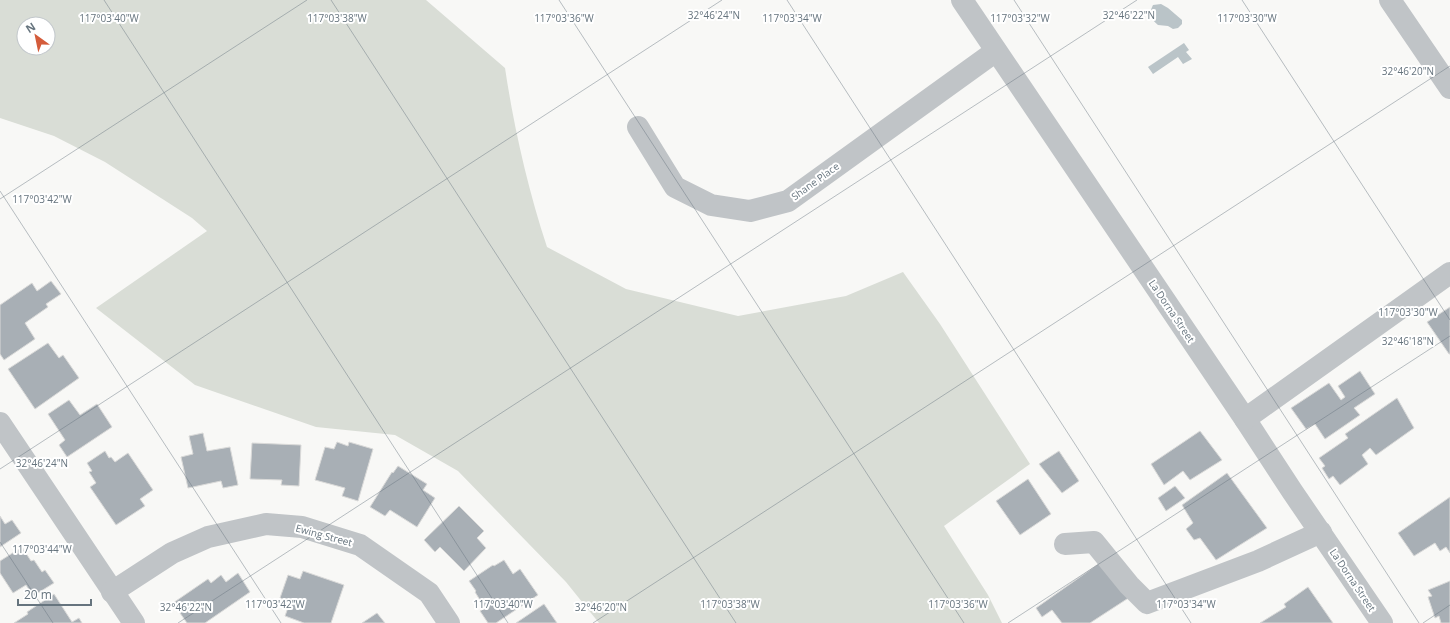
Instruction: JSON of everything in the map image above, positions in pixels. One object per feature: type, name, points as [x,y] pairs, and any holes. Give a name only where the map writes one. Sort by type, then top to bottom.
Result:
[{"type":"street","name":"La Dorna Street","points":[[962,0],[1382,623]]},
{"type":"street","points":[[1390,0],[1450,88]]},
{"type":"street","name":"Shane Place","points":[[638,127],[675,187],[711,204],[750,211],[788,201],[996,51]]},
{"type":"street","points":[[1245,419],[1450,273]]},
{"type":"street","points":[[0,423],[134,623]]},
{"type":"street","name":"Ewing Street","points":[[112,592],[172,553],[208,537],[266,524],[302,527],[360,545],[429,593],[449,623]]},
{"type":"street","points":[[1066,544],[1094,542],[1129,585],[1148,603],[1258,561],[1321,532]]},
{"type":"shaded area","points":[[0,0],[426,0],[505,68],[522,158],[547,247],[626,289],[738,316],[846,296],[903,272],[940,324],[1030,464],[944,526],[988,595],[1002,623],[599,623],[566,582],[458,471],[395,435],[316,427],[195,385],[96,308],[207,231],[192,218],[105,162],[54,136],[0,118]]},
{"type":"shaded area","points":[[1161,4],[1182,20],[1182,24],[1178,28],[1173,29],[1168,26],[1158,25],[1153,20],[1150,14],[1153,5]]},
{"type":"shaded area","points":[[1184,43],[1189,50],[1186,52],[1192,59],[1183,64],[1178,57],[1153,74],[1148,67]]},
{"type":"building","points":[[51,281],[61,294],[46,304],[48,307],[25,323],[35,339],[4,360],[0,354],[0,305],[32,283],[37,291]]},
{"type":"building","points":[[1450,307],[1450,354],[1449,354],[1427,322]]},
{"type":"building","points":[[48,343],[59,358],[63,355],[79,378],[35,409],[8,369]]},
{"type":"building","points":[[1360,371],[1375,394],[1354,408],[1360,415],[1325,439],[1315,424],[1306,429],[1291,408],[1329,383],[1341,400],[1345,397],[1338,386]]},
{"type":"building","points":[[1397,398],[1414,428],[1376,455],[1370,448],[1362,455],[1368,464],[1340,485],[1333,476],[1329,479],[1322,468],[1325,466],[1319,458],[1348,438],[1345,434]]},
{"type":"building","points":[[69,400],[80,415],[97,404],[112,427],[67,457],[59,445],[65,440],[48,414]]},
{"type":"building","points":[[1200,431],[1222,460],[1190,480],[1183,471],[1164,485],[1151,464]]},
{"type":"building","points":[[203,433],[207,451],[230,447],[238,485],[223,488],[221,481],[188,488],[181,457],[193,454],[189,436]]},
{"type":"building","points":[[337,442],[348,446],[349,442],[373,449],[358,501],[342,496],[345,488],[315,480],[325,447],[334,449]]},
{"type":"building","points":[[252,443],[301,445],[299,486],[281,485],[282,480],[250,479]]},
{"type":"building","points":[[105,451],[109,458],[111,457],[115,462],[128,453],[153,490],[140,499],[145,506],[116,525],[90,487],[96,483],[89,472],[92,471],[87,463]]},
{"type":"building","points":[[1059,451],[1079,481],[1062,493],[1039,464]]},
{"type":"building","points":[[398,466],[427,484],[423,490],[435,498],[417,527],[390,510],[385,516],[370,507],[392,472],[393,473]]},
{"type":"building","points":[[1227,473],[1267,528],[1216,560],[1200,538],[1194,540],[1186,529],[1193,523],[1182,505]]},
{"type":"building","points":[[1028,479],[1051,514],[1020,535],[996,501]]},
{"type":"building","points":[[1175,486],[1185,498],[1166,511],[1158,498]]},
{"type":"building","points":[[1450,497],[1450,553],[1446,547],[1440,551],[1435,543],[1414,556],[1398,533]]},
{"type":"building","points":[[459,506],[484,531],[477,538],[486,548],[464,571],[440,547],[435,552],[424,540]]},
{"type":"building","points":[[0,516],[5,524],[12,520],[21,533],[0,547]]},
{"type":"building","points":[[22,547],[31,561],[34,560],[42,572],[45,570],[54,583],[33,596],[26,585],[13,593],[0,573],[0,561]]},
{"type":"building","points":[[504,560],[513,574],[520,569],[538,595],[496,623],[488,623],[480,611],[485,608],[469,581],[493,565],[494,566]]},
{"type":"building","points":[[1104,560],[1130,597],[1090,623],[1062,623],[1052,610],[1042,617],[1036,608]]},
{"type":"building","points":[[303,571],[344,585],[331,623],[304,623],[285,616],[290,602],[280,598],[288,575],[300,579]]},
{"type":"building","points":[[238,573],[250,592],[205,623],[187,623],[173,603],[208,579],[211,583],[221,575],[226,582]]},
{"type":"building","points":[[1450,581],[1450,623],[1441,623],[1439,616],[1435,618],[1428,597],[1432,596],[1428,590]]},
{"type":"building","points":[[1308,587],[1333,623],[1260,623],[1286,607],[1284,604]]},
{"type":"building","points":[[54,594],[72,622],[79,618],[82,623],[14,623],[28,614],[27,612]]},
{"type":"building","points":[[544,604],[557,623],[516,623]]},
{"type":"building","points":[[377,613],[385,623],[362,623]]}]
